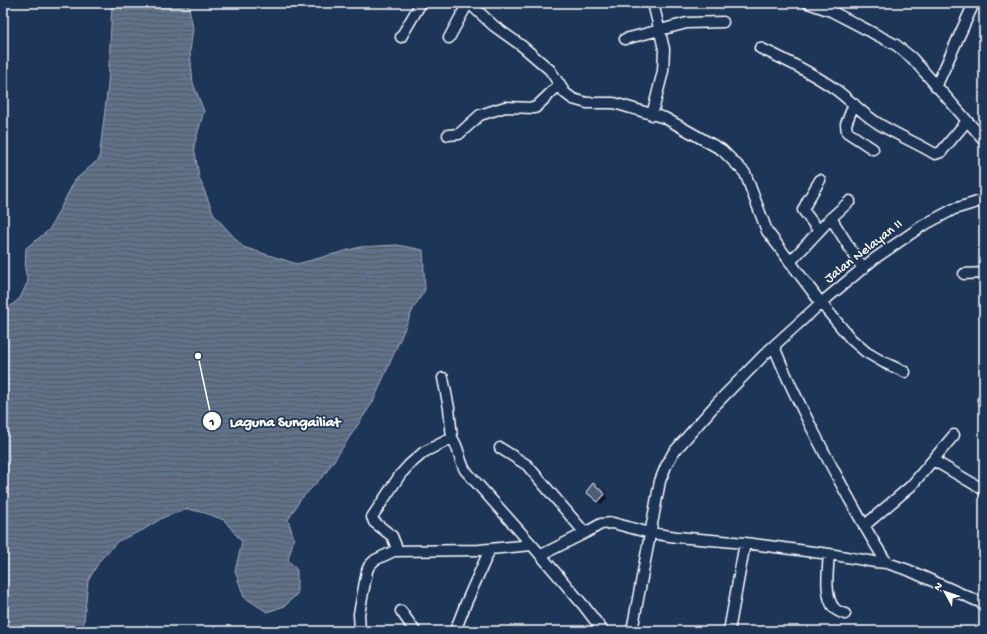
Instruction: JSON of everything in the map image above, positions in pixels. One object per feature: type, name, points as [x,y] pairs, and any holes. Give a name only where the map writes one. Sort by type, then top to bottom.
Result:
[{"type":"street","points":[[401,37],[421,3]]},
{"type":"street","points":[[449,38],[468,3],[494,26],[522,46],[550,70],[565,93],[573,99],[580,102],[614,103],[665,118],[722,150],[740,166],[747,179],[764,227],[821,303],[851,339],[866,352],[905,372]]},
{"type":"street","points":[[808,3],[831,11],[896,45],[912,58],[984,140]]},
{"type":"street","points":[[936,87],[974,3]]},
{"type":"street","points":[[652,115],[663,70],[664,49],[654,7]]},
{"type":"street","points":[[626,39],[687,23],[723,22]]},
{"type":"street","points":[[760,48],[788,61],[834,88],[878,123],[935,154],[941,152],[966,121]]},
{"type":"street","points":[[448,135],[459,134],[484,113],[505,108],[535,108],[560,84]]},
{"type":"street","points":[[854,104],[846,124],[847,132],[873,149]]},
{"type":"street","points":[[819,231],[803,210],[820,180]]},
{"type":"street","name":"Jalan Nelayan II","points":[[632,631],[660,481],[666,466],[674,453],[717,403],[771,349],[821,303],[863,268],[894,244],[922,226],[954,209],[984,200]]},
{"type":"street","points":[[790,262],[831,218],[850,201]]},
{"type":"street","points":[[831,218],[863,268]]},
{"type":"street","points":[[964,274],[984,273]]},
{"type":"street","points":[[771,349],[874,543],[882,563]]},
{"type":"street","points":[[443,378],[449,408],[452,438],[455,442],[460,460],[465,470],[541,555],[584,606],[602,631]]},
{"type":"street","points":[[864,526],[911,486],[954,435]]},
{"type":"street","points":[[396,551],[392,536],[374,522],[372,517],[400,475],[409,465],[424,452],[452,438]]},
{"type":"street","points":[[500,448],[526,465],[584,533]]},
{"type":"street","points":[[933,460],[984,490]]},
{"type":"street","points":[[874,543],[876,517]]},
{"type":"street","points":[[541,555],[600,524],[613,523],[650,533],[745,543],[829,554],[882,563],[908,570],[984,604]]},
{"type":"street","points":[[729,631],[745,543]]},
{"type":"street","points":[[360,631],[359,614],[367,571],[369,566],[375,560],[385,555],[396,551],[446,551],[532,545]]},
{"type":"street","points":[[455,631],[490,549]]},
{"type":"street","points":[[829,554],[827,580],[830,599],[835,610],[845,614]]},
{"type":"street","points":[[401,610],[415,631]]},
{"type":"water","points":[[112,3],[188,3],[193,28],[190,52],[193,83],[204,111],[194,146],[199,177],[214,215],[243,247],[297,264],[360,247],[397,245],[423,250],[425,290],[414,307],[373,402],[325,474],[300,500],[288,520],[294,538],[288,560],[297,570],[297,594],[285,606],[267,612],[244,597],[235,571],[242,542],[224,520],[188,509],[164,517],[143,530],[118,541],[100,560],[88,581],[83,631],[3,631],[3,310],[6,310],[20,298],[28,281],[25,270],[26,248],[49,230],[75,180],[99,159],[108,85]]},
{"type":"building","points":[[593,483],[605,494],[598,502],[586,492]]},
{"type":"place","name":"Laguna Sungailiat","points":[[198,356]]}]
